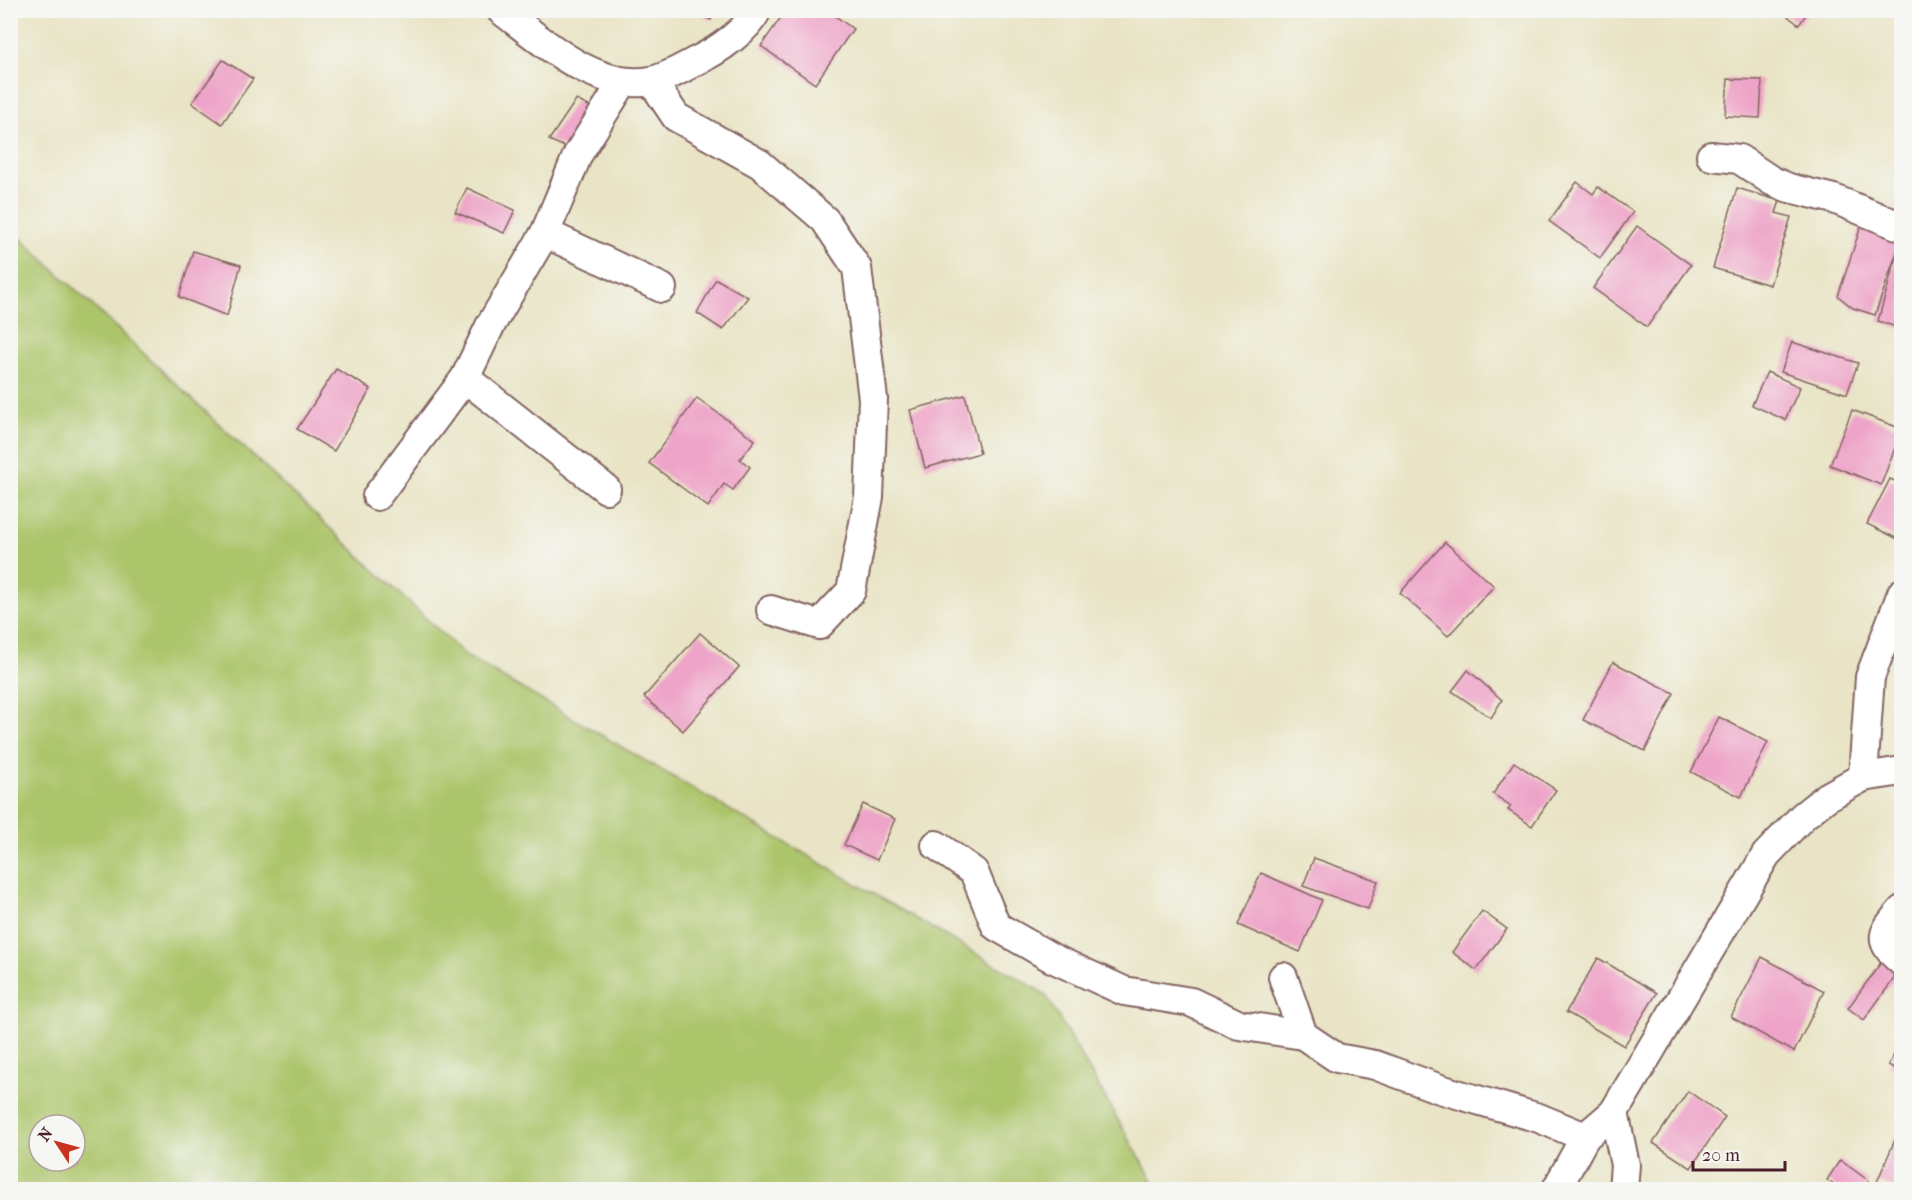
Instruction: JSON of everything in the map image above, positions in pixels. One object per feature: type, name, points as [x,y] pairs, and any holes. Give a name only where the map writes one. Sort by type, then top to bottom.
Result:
[{"type":"street","points":[[501,10],[578,66],[623,81],[652,81],[710,55],[752,21],[757,10]]},
{"type":"street","points":[[377,496],[465,378],[490,326],[545,233],[578,154],[623,81]]},
{"type":"street","points":[[652,81],[676,117],[760,164],[825,220],[857,268],[873,399],[868,497],[851,591],[819,625],[771,609]]},
{"type":"street","points":[[1711,156],[1731,156],[1772,181],[1789,188],[1834,199],[1902,227]]},
{"type":"street","points":[[545,233],[662,288]]},
{"type":"street","points":[[465,378],[606,489]]},
{"type":"street","points":[[1863,777],[1870,677],[1902,593]]},
{"type":"street","points":[[1557,1190],[1585,1137],[1614,1112],[1640,1072],[1766,855],[1803,816],[1827,797],[1863,777],[1902,771]]},
{"type":"street","points":[[936,845],[974,872],[996,926],[1052,958],[1124,990],[1191,1002],[1239,1025],[1303,1035],[1336,1058],[1375,1065],[1440,1089],[1539,1118],[1585,1137]]},
{"type":"street","points":[[1902,910],[1883,936],[1888,950],[1902,962]]},
{"type":"street","points":[[1283,977],[1303,1035]]},
{"type":"street","points":[[1614,1112],[1625,1164],[1623,1190]]},
{"type":"green space","points":[[10,228],[466,656],[1045,994],[1158,1189],[11,1189]]},
{"type":"building","points":[[690,10],[715,10],[711,20]]},
{"type":"building","points":[[786,10],[827,10],[853,29],[815,84],[761,46]]},
{"type":"building","points":[[1780,10],[1809,10],[1799,25]]},
{"type":"building","points":[[223,60],[253,79],[222,124],[192,103]]},
{"type":"building","points":[[1728,79],[1762,80],[1760,118],[1725,116]]},
{"type":"building","points":[[576,100],[595,109],[567,148],[549,140]]},
{"type":"building","points":[[1577,182],[1593,194],[1598,187],[1633,212],[1600,258],[1549,221]]},
{"type":"building","points":[[467,188],[515,210],[504,233],[455,212]]},
{"type":"building","points":[[1737,188],[1780,201],[1776,213],[1791,217],[1770,285],[1713,268]]},
{"type":"building","points":[[1862,223],[1902,239],[1902,329],[1878,321],[1899,246],[1875,315],[1853,308],[1838,296]]},
{"type":"building","points":[[1637,226],[1691,265],[1647,327],[1593,288]]},
{"type":"building","points":[[193,251],[241,265],[227,316],[179,297]]},
{"type":"building","points":[[716,279],[748,297],[723,330],[697,313]]},
{"type":"building","points":[[1792,342],[1858,363],[1847,394],[1781,372]]},
{"type":"building","points":[[336,369],[371,389],[334,451],[297,429]]},
{"type":"building","points":[[1767,372],[1800,387],[1785,420],[1752,405]]},
{"type":"building","points":[[965,395],[980,453],[925,468],[910,410]]},
{"type":"building","points":[[697,398],[755,440],[740,459],[750,467],[733,490],[724,484],[708,507],[649,463]]},
{"type":"building","points":[[1852,410],[1902,429],[1881,485],[1830,465]]},
{"type":"building","points":[[1890,479],[1902,484],[1902,541],[1867,524]]},
{"type":"building","points":[[1445,542],[1494,586],[1448,636],[1400,593]]},
{"type":"building","points":[[700,633],[739,667],[683,731],[644,697]]},
{"type":"building","points":[[1613,662],[1674,693],[1645,751],[1583,720]]},
{"type":"building","points":[[1468,670],[1502,700],[1491,718],[1452,691]]},
{"type":"building","points":[[1719,717],[1768,742],[1741,797],[1691,772]]},
{"type":"building","points":[[1514,762],[1556,790],[1532,826],[1508,810],[1511,806],[1493,794]]},
{"type":"building","points":[[863,804],[895,819],[877,860],[844,845]]},
{"type":"building","points":[[1314,858],[1378,881],[1368,909],[1303,886]]},
{"type":"building","points":[[1261,873],[1322,900],[1300,952],[1238,925]]},
{"type":"building","points":[[1482,911],[1507,929],[1476,970],[1452,952]]},
{"type":"building","points":[[1762,957],[1824,991],[1794,1052],[1731,1017]]},
{"type":"building","points":[[1885,957],[1901,969],[1864,1020],[1848,1008]]},
{"type":"building","points":[[1598,958],[1657,993],[1624,1046],[1566,1012]]},
{"type":"building","points":[[1902,1041],[1902,1072],[1888,1065]]},
{"type":"building","points":[[1688,1091],[1725,1117],[1691,1168],[1653,1143]]},
{"type":"building","points":[[1902,1123],[1902,1190],[1896,1190],[1877,1182]]},
{"type":"building","points":[[1840,1160],[1869,1181],[1863,1190],[1841,1190],[1827,1180]]}]
